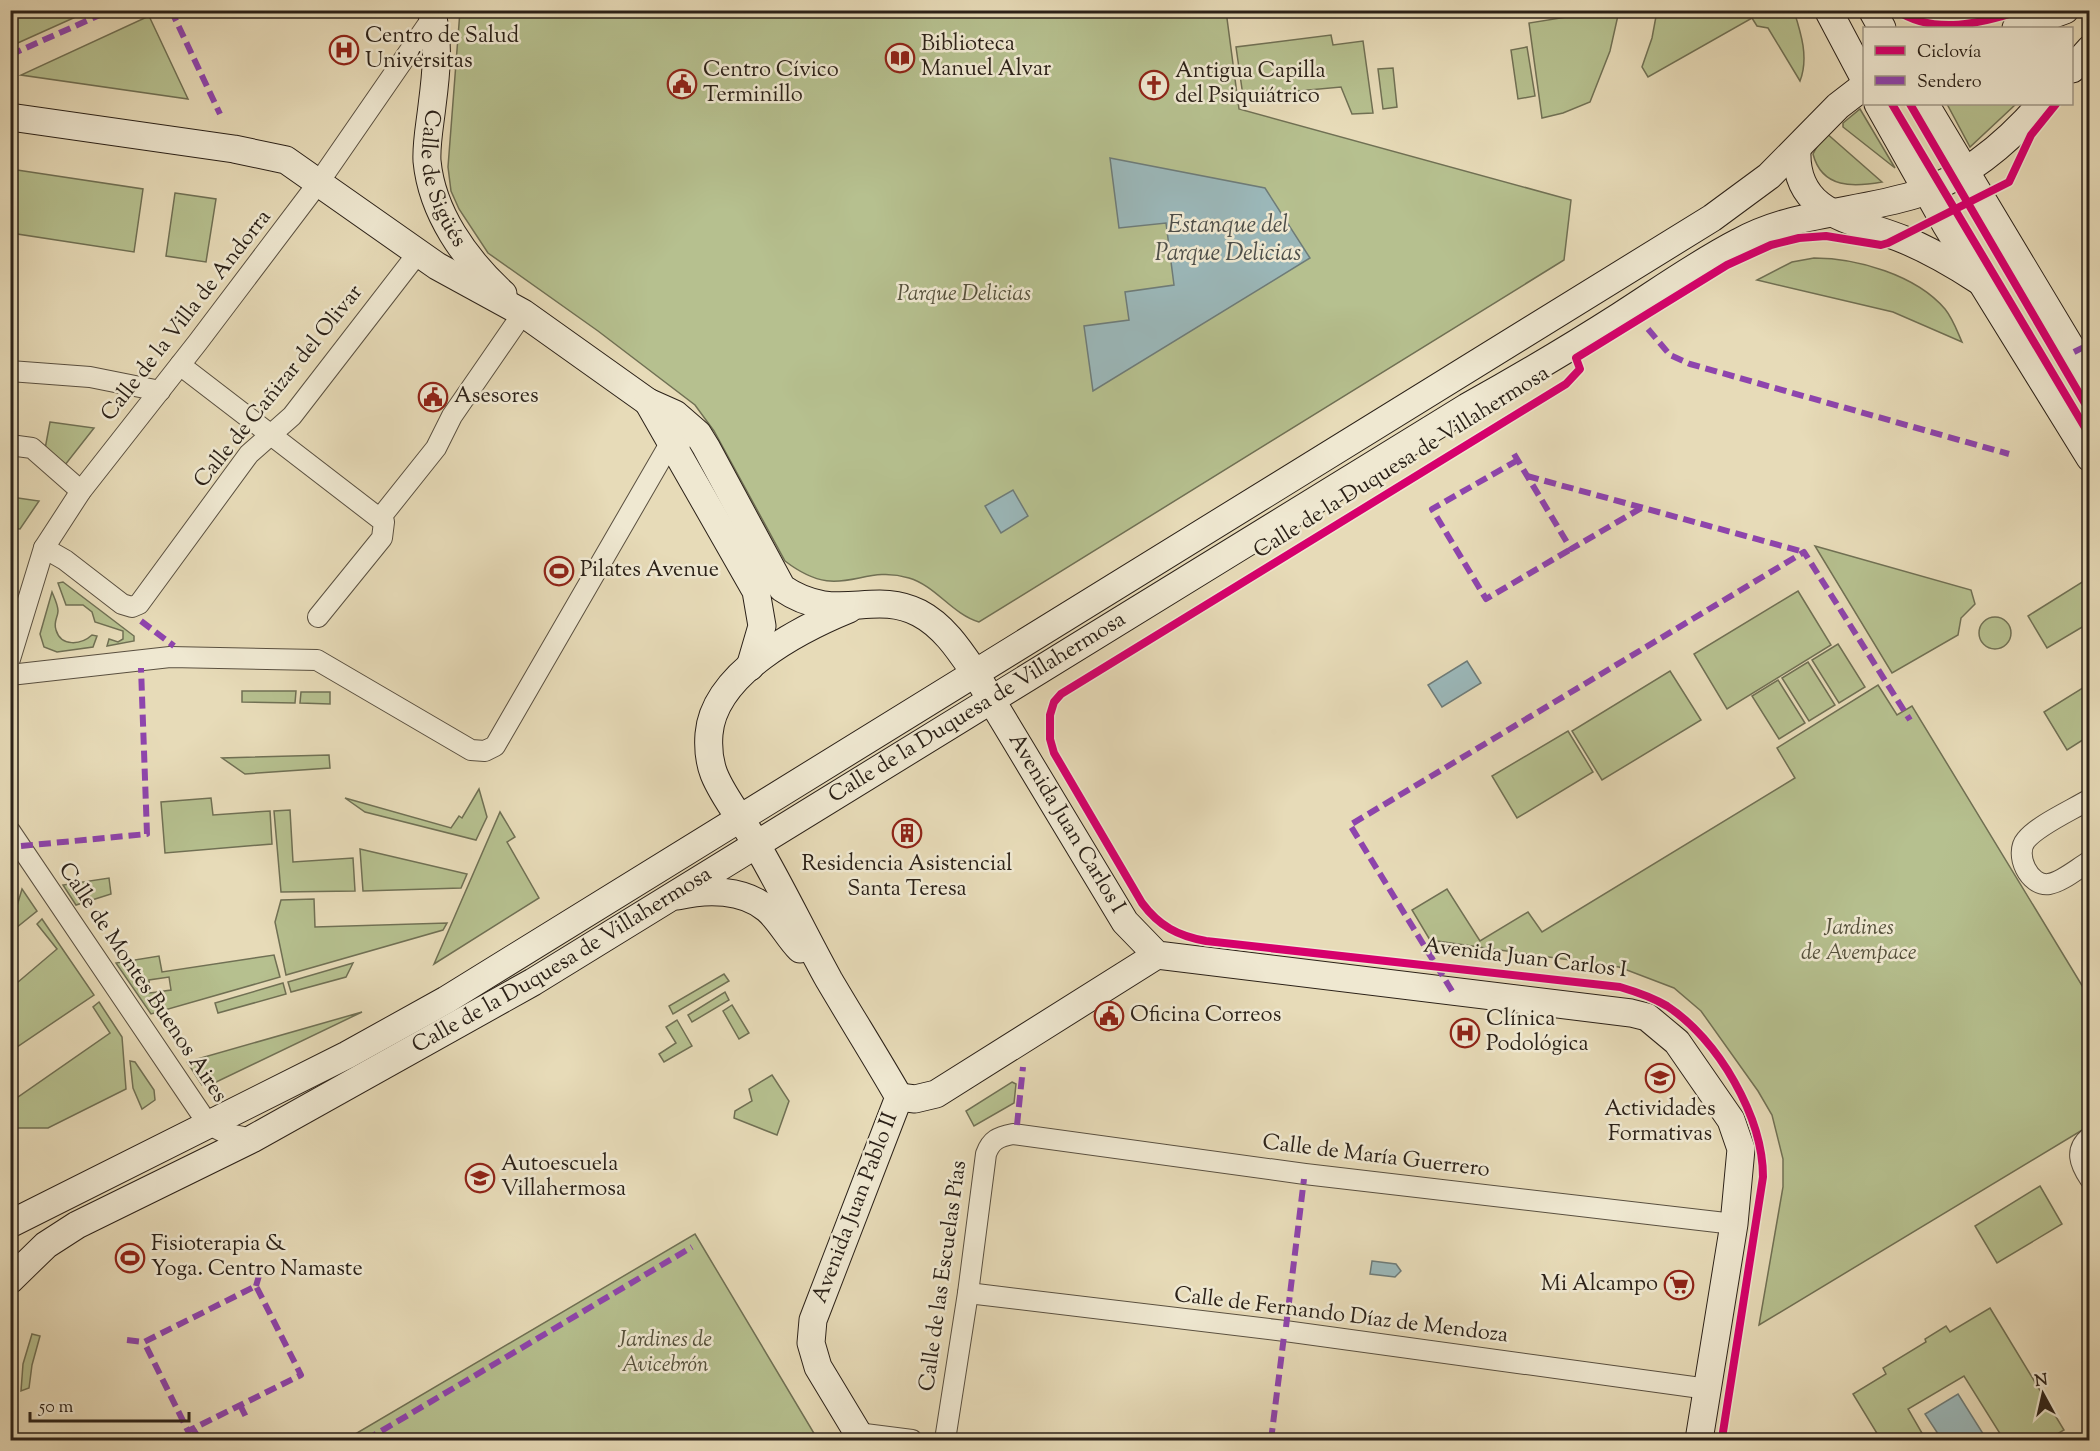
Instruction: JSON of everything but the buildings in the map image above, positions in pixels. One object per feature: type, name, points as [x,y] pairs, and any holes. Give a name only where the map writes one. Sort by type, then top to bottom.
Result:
[{"type":"main road","points":[[1828,10],[1863,76]]},
{"type":"main road","points":[[1872,10],[1881,27]]},
{"type":"main road","points":[[2019,27],[2064,10]]},
{"type":"main road","name":"Calle de Sigüés","points":[[432,14],[436,70],[427,159],[433,190],[441,213],[460,246],[490,282],[524,313],[648,402],[661,406],[686,422],[698,434],[716,463],[782,588],[808,603],[835,608],[896,605],[918,613],[950,638],[975,673],[990,700]]},
{"type":"main road","points":[[2073,68],[2090,49]]},
{"type":"main road","name":"Calle de la Duquesa de Villahermosa","points":[[10,1224],[347,1055],[446,1000],[1712,219],[1769,176],[1838,106],[1863,87]]},
{"type":"main road","points":[[1879,105],[1926,191],[2090,458]]},
{"type":"main road","points":[[1926,105],[2087,371]]},
{"type":"main road","name":"Calle de la Duquesa de Villahermosa","points":[[10,1280],[34,1255],[60,1235],[252,1139],[474,1017],[1467,407],[1564,351],[1738,242],[1792,220],[1926,191],[1965,171],[2000,146],[2039,105]]},
{"type":"main road","name":"Calle de Sigüés","points":[[10,117],[262,154],[293,163],[418,253],[454,276],[524,313]]},
{"type":"main road","points":[[1797,150],[1800,181],[1812,199],[1829,212],[1908,241],[1982,283]]},
{"type":"main road","name":"Calle de Sigüés","points":[[648,402],[672,440],[758,597],[762,626],[750,667]]},
{"type":"main road","name":"Calle de Sigüés","points":[[756,843],[714,774],[709,755],[709,732],[717,708],[730,687],[750,667],[800,631],[856,607]]},
{"type":"main road","name":"Avenida Juan Carlos I","points":[[990,700],[1125,922],[1157,955],[1631,1013],[1647,1017],[1677,1042],[1737,1132],[1741,1169],[1699,1440]]},
{"type":"main road","name":"Avenida Juan Pablo II","points":[[756,843],[830,980],[899,1097],[813,1320],[811,1343],[818,1367],[859,1437]]},
{"type":"main road","name":"Avenida Juan Pablo II","points":[[668,898],[692,892],[718,891],[750,899],[767,909],[830,980]]},
{"type":"main road","points":[[899,1097],[915,1100],[936,1094],[1157,955]]},
{"type":"street","name":"Calle de la Villa de Andorra","points":[[10,659],[44,548],[81,491],[319,182],[432,14]]},
{"type":"street","name":"Calle de Cañizar del Olivar","points":[[44,548],[64,560],[117,601],[132,607],[145,598],[249,454],[292,416],[418,253]]},
{"type":"street","points":[[381,517],[436,448],[452,416],[524,313]]},
{"type":"street","points":[[180,365],[381,517],[385,526],[382,538],[318,617]]},
{"type":"street","points":[[10,371],[90,377],[160,391]]},
{"type":"street","points":[[10,675],[170,657],[317,660],[471,750],[485,751],[495,746],[672,440]]},
{"type":"street","name":"Calle de Sigüés","points":[[672,440],[692,446],[716,463]]},
{"type":"street","points":[[10,445],[32,448],[81,491]]},
{"type":"street","points":[[2090,800],[2031,835],[2021,849],[2021,857],[2033,880],[2040,884],[2052,883],[2090,861]]},
{"type":"street","name":"Calle de Montes Buenos Aires","points":[[10,831],[208,1124],[225,1133],[252,1139]]},
{"type":"street","name":"Calle de María Guerrero","points":[[1013,1134],[1305,1174],[1734,1224]]},
{"type":"street","name":"Calle de las Escuelas Pías","points":[[945,1440],[968,1293],[986,1154],[990,1143],[1001,1136],[1013,1134]]},
{"type":"street","points":[[2090,1137],[2080,1148],[2079,1156],[2090,1179]]},
{"type":"street","name":"Calle de Fernando Díaz de Mendoza","points":[[968,1293],[1296,1333],[1708,1389]]},
{"type":"street","points":[[859,1437],[912,1440]]},
{"type":"green space","points":[[11,10],[89,10],[89,11],[11,46]]},
{"type":"green space","points":[[1610,10],[1619,11],[1610,51],[1590,102],[1563,113],[1542,118],[1529,23]]},
{"type":"green space","name":"Parque Delicias","points":[[460,11],[1226,11],[1239,109],[1571,200],[1564,260],[979,622],[960,613],[928,587],[909,578],[876,575],[849,580],[821,580],[785,561],[714,431],[695,405],[598,331],[488,253],[459,209],[451,191],[448,167]]},
{"type":"green space","points":[[1657,11],[1794,11],[1804,55],[1800,81],[1768,28],[1757,26],[1752,18],[1648,77],[1642,67],[1652,38]]},
{"type":"green space","points":[[149,16],[188,99],[21,75]]},
{"type":"green space","points":[[1331,35],[1333,45],[1363,41],[1373,113],[1352,114],[1341,87],[1243,96],[1236,47]]},
{"type":"green space","points":[[1527,47],[1535,96],[1518,99],[1511,50]]},
{"type":"green space","points":[[1393,68],[1397,107],[1383,109],[1378,69]]},
{"type":"green space","points":[[1948,105],[2015,105],[1970,147]]},
{"type":"green space","points":[[1860,109],[1895,168],[1843,127],[1843,123]]},
{"type":"green space","points":[[1825,132],[1882,182],[1850,185],[1831,180],[1824,174],[1813,154]]},
{"type":"green space","points":[[17,170],[143,189],[134,252],[11,233]]},
{"type":"green space","points":[[175,193],[216,199],[206,262],[166,256]]},
{"type":"green space","points":[[1814,258],[1867,265],[1902,278],[1918,287],[1945,309],[1962,342],[1893,312],[1757,280],[1792,262]]},
{"type":"green space","points":[[50,422],[94,428],[65,465],[45,449]]},
{"type":"green space","points":[[11,497],[39,501],[20,529],[11,528]]},
{"type":"green space","points":[[1815,546],[1971,590],[1975,604],[1961,618],[1958,635],[1892,673]]},
{"type":"green space","points":[[2087,579],[2089,623],[2047,648],[2028,616]]},
{"type":"green space","points":[[63,582],[134,636],[134,641],[107,646],[109,639],[118,642],[123,639],[123,631],[95,622],[92,612],[83,605],[66,605],[58,583]]},
{"type":"green space","points":[[1798,591],[1831,645],[1727,709],[1694,654]]},
{"type":"green space","points":[[52,592],[58,609],[55,624],[59,636],[72,643],[82,641],[92,635],[97,636],[93,647],[57,652],[44,647],[40,634]]},
{"type":"green space","points":[[1995,617],[2006,622],[2011,633],[2006,644],[1995,649],[1984,644],[1979,633],[1984,622]]},
{"type":"green space","points":[[1838,644],[1865,687],[1839,703],[1812,660]]},
{"type":"green space","points":[[1808,662],[1835,705],[1809,721],[1782,678]]},
{"type":"green space","points":[[1670,671],[1701,720],[1602,780],[1572,731]]},
{"type":"green space","points":[[1778,680],[1805,723],[1779,739],[1752,696]]},
{"type":"green space","points":[[2089,684],[2089,736],[2067,750],[2044,712]]},
{"type":"green space","name":"Jardines de Avempace","points":[[1878,685],[1897,715],[1912,706],[2089,997],[2089,1126],[1759,1325],[1783,1187],[1783,1159],[1772,1115],[1758,1091],[1701,1011],[1674,988],[1619,967],[1430,940],[1412,910],[1447,889],[1480,941],[1528,912],[1542,932],[1795,778],[1777,748]]},
{"type":"green space","points":[[242,691],[296,691],[295,703],[242,702]]},
{"type":"green space","points":[[301,692],[330,692],[330,704],[300,703]]},
{"type":"green space","points":[[1568,731],[1593,772],[1517,818],[1492,776]]},
{"type":"green space","points":[[329,755],[330,768],[245,774],[222,758]]},
{"type":"green space","points":[[479,789],[487,817],[476,840],[365,812],[345,798],[451,828],[459,816],[462,818]]},
{"type":"green space","points":[[211,798],[213,815],[270,811],[272,844],[165,853],[161,802]]},
{"type":"green space","points":[[290,810],[293,862],[353,858],[355,891],[281,892],[274,811]]},
{"type":"green space","points":[[500,812],[515,837],[507,842],[539,898],[434,964]]},
{"type":"green space","points":[[360,849],[467,874],[461,888],[363,891]]},
{"type":"green space","points":[[109,878],[111,894],[76,905],[63,885]]},
{"type":"green space","points":[[22,889],[37,911],[11,932],[11,926]]},
{"type":"green space","points":[[314,899],[315,927],[447,923],[443,930],[286,975],[275,922],[281,900]]},
{"type":"green space","points":[[42,919],[94,995],[11,1051],[11,988],[57,949],[37,924]]},
{"type":"green space","points":[[274,955],[280,977],[151,1014],[116,963],[159,956],[162,972]],"holes":[[[169,977],[171,990],[150,993],[149,980]]]},
{"type":"green space","points":[[353,963],[346,977],[291,992],[288,982]]},
{"type":"green space","points":[[724,974],[729,981],[673,1014],[669,1006]]},
{"type":"green space","points":[[283,983],[286,994],[218,1013],[215,1003]]},
{"type":"green space","points":[[725,992],[729,1000],[692,1022],[688,1015]]},
{"type":"green space","points":[[99,1002],[122,1037],[126,1089],[48,1128],[11,1128],[11,1102],[110,1033],[93,1007]]},
{"type":"green space","points":[[732,1005],[749,1033],[739,1039],[723,1011]]},
{"type":"green space","points":[[362,1012],[210,1085],[202,1085],[187,1062]]},
{"type":"green space","points":[[677,1020],[692,1046],[664,1062],[659,1054],[676,1043],[666,1027]]},
{"type":"green space","points":[[130,1061],[135,1062],[154,1090],[155,1100],[142,1109],[133,1088]]},
{"type":"green space","points":[[772,1075],[789,1101],[777,1135],[734,1118],[735,1111],[752,1101],[749,1089]]},
{"type":"green space","points":[[1012,1082],[1016,1084],[1014,1103],[974,1126],[966,1111]]},
{"type":"green space","points":[[2040,1186],[2062,1224],[1997,1263],[1975,1226]]},
{"type":"green space","name":"Jardines de Avicebrón","points":[[695,1234],[818,1440],[345,1440]]},
{"type":"green space","points":[[1990,1308],[2064,1430],[2047,1440],[2004,1440],[1964,1376],[1908,1409],[1926,1440],[1881,1440],[1853,1394],[1886,1374],[1883,1368],[1926,1342],[1925,1339],[1946,1326],[1950,1332]]},
{"type":"green space","points":[[32,1334],[40,1336],[32,1365],[29,1388],[21,1391],[23,1364]]},
{"type":"water","name":"Estanque del Parque Delicias","points":[[1110,158],[1265,188],[1310,258],[1093,391],[1084,326],[1129,320],[1125,292],[1174,285],[1166,223],[1119,228]]},
{"type":"water","points":[[1013,490],[1028,516],[1001,533],[985,506]]},
{"type":"water","points":[[1467,661],[1481,683],[1442,707],[1428,685]]},
{"type":"water","points":[[1372,1261],[1396,1264],[1401,1271],[1395,1277],[1370,1274]]},
{"type":"water","points":[[1958,1394],[1987,1440],[1942,1440],[1925,1414]]},
{"type":"marked path","points":[[10,55],[111,10]]},
{"type":"marked path","points":[[171,10],[220,114]]},
{"type":"marked path","points":[[1648,329],[1670,355],[1690,364],[2009,454]]},
{"type":"marked path","points":[[2074,352],[2090,344]]},
{"type":"marked path","points":[[1514,454],[1571,549],[1643,507]]},
{"type":"marked path","points":[[1518,460],[1432,509],[1486,599],[1571,549]]},
{"type":"marked path","points":[[1527,476],[1804,552]]},
{"type":"marked path","points":[[1452,991],[1350,825],[1804,552],[1910,720]]},
{"type":"marked path","points":[[141,621],[174,646]]},
{"type":"marked path","points":[[21,846],[147,834],[141,668]]},
{"type":"marked path","points":[[1017,1125],[1023,1067]]},
{"type":"marked path","points":[[1286,1327],[1304,1179]]},
{"type":"marked path","points":[[366,1440],[692,1247]]},
{"type":"marked path","points":[[256,1286],[261,1269]]},
{"type":"marked path","points":[[127,1340],[144,1342],[256,1286],[301,1375],[188,1431],[144,1342]]},
{"type":"marked path","points":[[1271,1440],[1284,1336]]},
{"type":"marked path","points":[[240,1405],[247,1419]]},
{"type":"marked path","points":[[193,1429],[200,1440]]},
{"type":"cycle path","points":[[1896,10],[1926,23],[1942,25],[1975,23],[2022,10]]},
{"type":"cycle path","points":[[1893,105],[2090,436]]},
{"type":"cycle path","points":[[1911,105],[2090,412]]},
{"type":"cycle path","points":[[1724,1440],[1723,1432],[1763,1177],[1761,1154],[1746,1105],[1734,1081],[1704,1038],[1686,1020],[1667,1006],[1620,987],[1206,941],[1178,933],[1162,924],[1142,903],[1054,753],[1050,739],[1050,715],[1054,702],[1061,694],[1566,384],[1580,369],[1576,358],[1727,265],[1771,245],[1799,238],[1826,236],[1881,245],[1888,243],[2009,182],[2031,135],[2055,105]]},
{"type":"place","name":"Centro de Salud Univérsitas","points":[[344,50]]},
{"type":"place","name":"Biblioteca Manuel Alvar","points":[[900,58]]},
{"type":"place","name":"Centro Cívico Terminillo","points":[[682,84]]},
{"type":"place","name":"Antigua Capilla del Psiquiátrico","points":[[1154,85]]},
{"type":"place","name":"Asesores","points":[[433,397]]},
{"type":"place","name":"Pilates Avenue","points":[[559,571]]},
{"type":"place","name":"Residencia Asistencial Santa Teresa","points":[[907,833]]},
{"type":"place","name":"Oficina Correos","points":[[1109,1016]]},
{"type":"place","name":"Clínica Podológica","points":[[1465,1033]]},
{"type":"place","name":"Actividades Formativas","points":[[1660,1078]]},
{"type":"place","name":"Autoescuela Villahermosa","points":[[480,1178]]},
{"type":"place","name":"Fisioterapia & Yoga. Centro Namaste","points":[[130,1258]]},
{"type":"place","name":"Mi Alcampo","points":[[1679,1285]]}]
